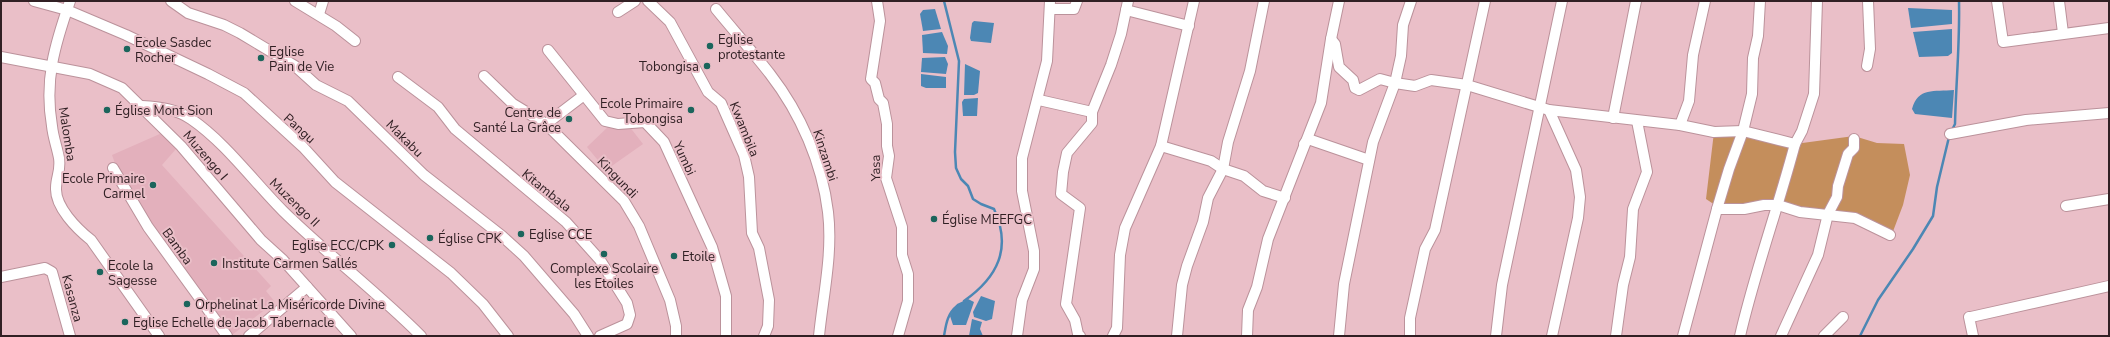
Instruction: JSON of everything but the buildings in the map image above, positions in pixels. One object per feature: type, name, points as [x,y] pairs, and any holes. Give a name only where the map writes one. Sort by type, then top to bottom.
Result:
[{"type":"street","name":"Pangu","points":[[34,1],[68,6],[244,93],[303,147],[335,182],[451,272],[483,304],[508,336]]},
{"type":"street","name":"Makabu","points":[[171,1],[188,13],[224,25],[240,33],[295,66],[316,85],[348,101],[424,175],[502,236],[524,256],[570,309],[588,336]]},
{"type":"street","points":[[295,1],[319,14],[355,42]]},
{"type":"street","points":[[319,14],[323,1]]},
{"type":"street","points":[[618,12],[635,1]]},
{"type":"street","name":"Kwambila","points":[[648,1],[670,22],[708,92],[721,103],[744,155],[749,177],[752,233],[759,248],[768,294],[768,326],[764,336]]},
{"type":"street","name":"Yasa","points":[[877,1],[880,21],[871,79],[875,83],[887,124],[887,146],[889,156],[886,178],[902,227],[902,255],[908,274],[908,301],[898,336]]},
{"type":"street","points":[[1017,336],[1022,300],[1034,269],[1034,251],[1022,191],[1023,147],[1039,100],[1047,61],[1050,5],[1074,9],[1077,1]]},
{"type":"street","points":[[1113,336],[1116,328],[1120,255],[1125,228],[1161,146],[1194,1]]},
{"type":"street","points":[[1177,336],[1182,285],[1187,266],[1203,222],[1208,198],[1223,169],[1228,142],[1250,71],[1264,1]]},
{"type":"street","points":[[1246,336],[1248,310],[1257,287],[1268,239],[1285,198],[1303,145],[1321,104],[1330,39],[1339,1]]},
{"type":"street","points":[[1339,336],[1344,284],[1369,160],[1374,137],[1395,84],[1401,56],[1403,25],[1411,1]]},
{"type":"street","points":[[1410,336],[1410,318],[1425,249],[1436,230],[1485,1]]},
{"type":"street","points":[[1496,336],[1502,285],[1525,173],[1545,108],[1562,1]]},
{"type":"street","points":[[1613,118],[1636,1]]},
{"type":"street","points":[[1680,125],[1688,102],[1693,55],[1705,1]]},
{"type":"street","points":[[1683,336],[1717,209],[1729,169],[1743,131],[1752,94],[1753,58],[1758,36],[1760,1]]},
{"type":"street","points":[[1740,336],[1750,289],[1778,205],[1795,144],[1802,131],[1814,94],[1817,1]]},
{"type":"street","points":[[1867,66],[1870,49],[1868,1]]},
{"type":"street","points":[[1996,1],[2004,42],[2109,28]]},
{"type":"street","points":[[2059,1],[2063,33]]},
{"type":"street","points":[[1080,336],[1078,334],[1075,320],[1066,304],[1080,208],[1061,194],[1063,172],[1067,153],[1092,124],[1092,112],[1111,65],[1121,34],[1127,5],[1188,26]]},
{"type":"street","name":"Malomba","points":[[68,6],[50,65],[49,102],[60,171],[56,189],[60,202],[79,230],[91,240],[159,336]]},
{"type":"street","name":"Kinzambi","points":[[716,9],[776,83],[804,130],[817,164],[828,213],[829,240],[827,276],[819,336]]},
{"type":"street","points":[[1330,39],[1335,44],[1339,67],[1353,80],[1355,88],[1362,89],[1380,79],[1395,84],[1415,86],[1431,80],[1467,85],[1545,108],[1613,118],[1680,125],[1714,132],[1743,131],[1795,144]]},
{"type":"street","name":"Yumbi","points":[[548,50],[605,121],[618,124],[645,122],[664,142],[716,259],[727,304],[726,336]]},
{"type":"street","name":"Muzengo I","points":[[1,57],[50,65],[90,74],[122,88],[182,146],[261,240],[307,287],[351,336]]},
{"type":"street","name":"Kingundi","points":[[484,76],[513,104],[546,124],[624,201],[633,213],[670,300],[676,326],[676,336]]},
{"type":"street","name":"Kitambala","points":[[398,77],[438,107],[455,129],[566,222],[600,260],[627,303],[630,315],[628,324],[600,336]]},
{"type":"street","points":[[546,124],[584,95]]},
{"type":"street","points":[[1039,100],[1092,112]]},
{"type":"street","name":"Muzengo II","points":[[142,106],[165,107],[177,111],[202,128],[284,211],[369,286],[421,336]]},
{"type":"street","points":[[1545,108],[1576,170],[1580,196],[1578,218],[1552,336]]},
{"type":"street","points":[[1950,134],[2026,120],[2109,113]]},
{"type":"street","points":[[1616,336],[1623,285],[1630,257],[1632,209],[1647,172],[1638,121]]},
{"type":"street","points":[[1303,145],[1308,138],[1369,160]]},
{"type":"street","points":[[1782,336],[1818,255],[1828,214],[1837,198],[1838,186],[1848,154],[1854,148],[1854,139]]},
{"type":"street","points":[[1161,146],[1211,161],[1223,169],[1244,176],[1263,191],[1285,198]]},
{"type":"street","name":"Bamba","points":[[113,168],[148,227],[227,336]]},
{"type":"street","points":[[2066,206],[2109,199]]},
{"type":"street","points":[[1717,209],[1744,209],[1764,205],[1778,205],[1800,212],[1856,218],[1890,235]]},
{"type":"street","name":"Kasanza","points":[[1,277],[13,276],[45,268],[52,272],[70,336]]},
{"type":"street","points":[[1973,336],[1969,317],[2109,286]]},
{"type":"street","points":[[249,336],[307,287]]},
{"type":"street","points":[[1824,336],[1843,317]]},
{"type":"shaded area","points":[[610,125],[629,126],[643,144],[606,170],[587,147]]},
{"type":"shaded area","points":[[1714,132],[1795,144],[1854,136],[1877,143],[1904,144],[1910,175],[1903,205],[1892,234],[1829,213],[1718,207],[1706,199]]},
{"type":"shaded area","name":"Institute Carmen Sallés","points":[[162,133],[176,149],[162,165],[271,286],[266,291],[275,302],[232,335],[161,239],[117,169],[112,155]]},
{"type":"water","points":[[1908,8],[1952,10],[1952,24],[1911,28]]},
{"type":"water","points":[[935,9],[941,29],[923,31],[920,14],[923,10]]},
{"type":"water","points":[[974,21],[994,23],[991,43],[971,41],[972,23]]},
{"type":"water","points":[[1952,29],[1952,53],[1948,56],[1919,57],[1913,32]]},
{"type":"water","points":[[942,32],[948,46],[947,54],[923,53],[922,35]]},
{"type":"water","points":[[945,57],[948,64],[946,74],[921,72],[922,58]]},
{"type":"water","points":[[965,64],[980,71],[978,93],[974,95],[964,95]]},
{"type":"water","points":[[921,74],[946,77],[946,88],[926,88],[921,86]]},
{"type":"water","points":[[1954,90],[1952,118],[1915,114],[1912,109],[1918,97],[1923,94],[1934,91]]},
{"type":"water","points":[[978,98],[977,116],[963,116],[962,102],[964,99]]},
{"type":"water","points":[[981,296],[995,301],[992,319],[986,321],[974,317],[973,312]]},
{"type":"water","points":[[968,299],[974,302],[966,325],[953,325],[950,316],[957,304]]},
{"type":"water","points":[[972,319],[982,322],[980,329],[983,336],[969,336]]},
{"type":"waterway","points":[[944,1],[959,61],[955,152],[956,168],[961,179],[968,186],[973,199],[994,209],[1002,236],[1001,249],[993,272],[986,282],[964,301]]},
{"type":"waterway","points":[[1952,130],[1955,124],[1959,1]]},
{"type":"waterway","points":[[1860,336],[1878,300],[1913,249],[1933,216],[1937,187],[1949,137]]},
{"type":"waterway","points":[[944,336],[949,316],[957,306]]},
{"type":"place","name":"Eglise protestante","points":[[710,46]]},
{"type":"place","name":"Ecole Sasdec Rocher","points":[[127,49]]},
{"type":"place","name":"Eglise Pain de Vie","points":[[261,58]]},
{"type":"place","name":"Tobongisa","points":[[707,66]]},
{"type":"place","name":"Église Mont Sion","points":[[107,110]]},
{"type":"place","name":"Ecole Primaire Tobongisa","points":[[691,110]]},
{"type":"place","name":"Centre de Santé La Grâce","points":[[569,119]]},
{"type":"place","name":"Ecole Primaire Carmel","points":[[153,185]]},
{"type":"place","name":"Église MEEFGC","points":[[934,219]]},
{"type":"place","name":"Eglise CCE","points":[[521,234]]},
{"type":"place","name":"Église CPK","points":[[430,238]]},
{"type":"place","name":"Eglise ECC/CPK","points":[[392,245]]},
{"type":"place","name":"Complexe Scolaire les Etoiles","points":[[604,254]]},
{"type":"place","name":"Etoile","points":[[674,256]]},
{"type":"place","name":"Institute Carmen Sallés","points":[[214,263]]},
{"type":"place","name":"Ecole la Sagesse","points":[[100,272]]},
{"type":"place","name":"Orphelinat La Miséricorde Divine","points":[[187,304]]},
{"type":"place","name":"Eglise Echelle de Jacob Tabernacle","points":[[125,322]]}]
